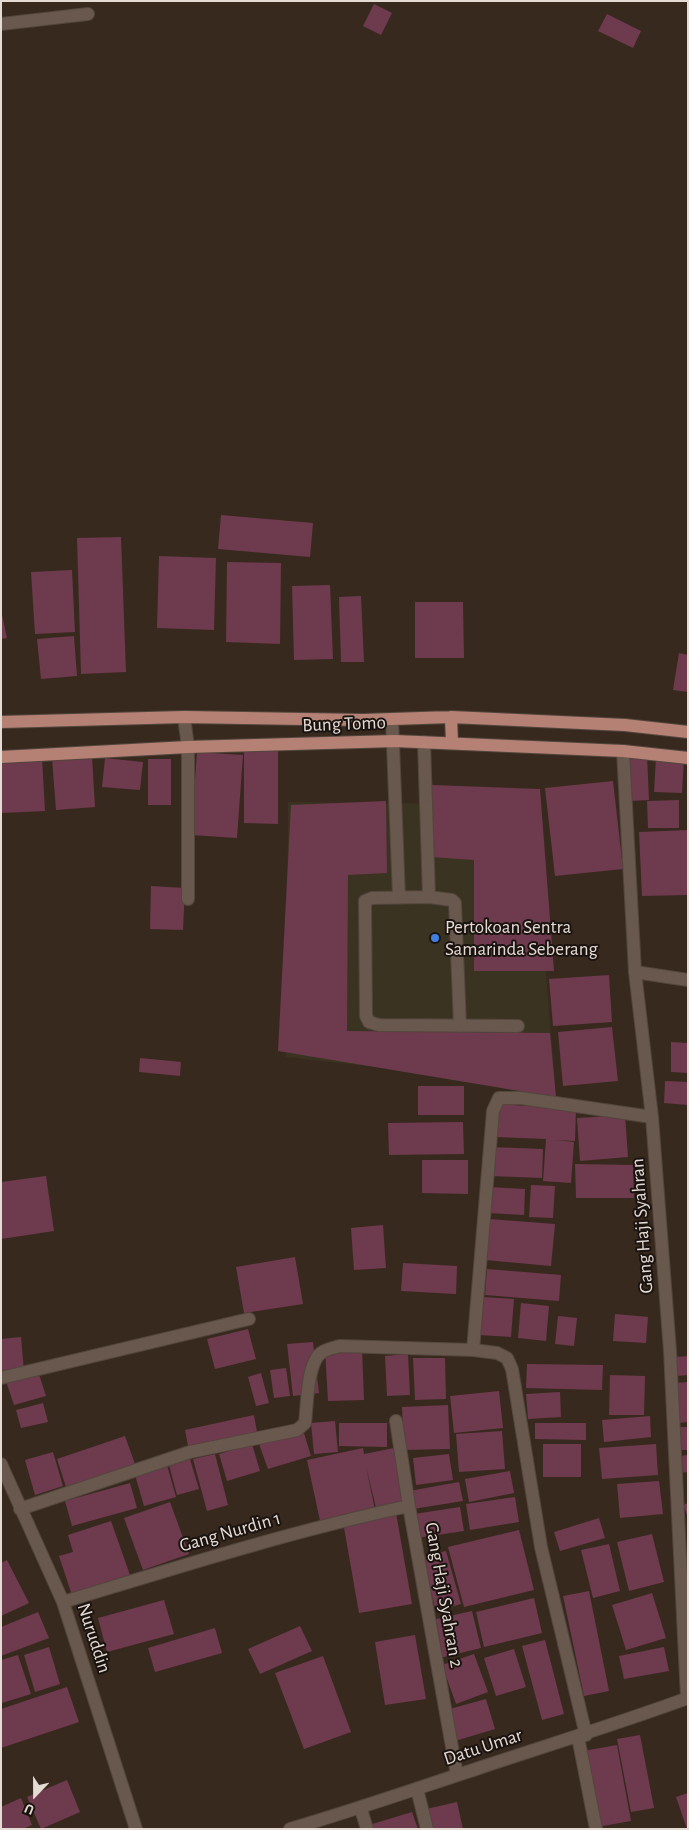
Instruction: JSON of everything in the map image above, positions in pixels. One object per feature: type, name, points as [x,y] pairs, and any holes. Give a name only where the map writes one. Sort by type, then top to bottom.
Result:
[{"type":"main road","name":"Bung Tomo","points":[[1,722],[184,717],[392,719],[451,717],[625,725],[688,732]]},
{"type":"main road","points":[[451,717],[452,743]]},
{"type":"main road","name":"Bung Tomo","points":[[1,757],[395,741],[623,751],[688,758]]},
{"type":"street","points":[[1,24],[88,14]]},
{"type":"street","points":[[184,717],[188,748],[188,899]]},
{"type":"street","points":[[392,719],[395,741],[399,897]]},
{"type":"street","points":[[424,742],[429,897]]},
{"type":"street","name":"Gang Haji Syahran","points":[[623,751],[635,972],[652,1118],[670,1351],[687,1698]]},
{"type":"street","points":[[460,1026],[455,903],[452,900],[429,897],[372,898],[365,901],[366,1016],[369,1022],[379,1025],[460,1026],[518,1026]]},
{"type":"street","points":[[635,972],[688,980]]},
{"type":"street","points":[[473,1350],[493,1111],[499,1098],[520,1098],[652,1118]]},
{"type":"street","points":[[1,1378],[249,1319]]},
{"type":"street","points":[[20,1509],[190,1452],[297,1430],[305,1423],[309,1381],[318,1355],[323,1351],[340,1346],[473,1350],[497,1353],[507,1358],[512,1369],[541,1548],[582,1736],[596,1829]]},
{"type":"street","name":"Gang Haji Syahran 2","points":[[396,1422],[457,1775]]},
{"type":"street","name":"Nuruddin","points":[[1,1464],[63,1602],[136,1829]]},
{"type":"street","name":"Gang Nurdin 1","points":[[63,1602],[254,1544],[336,1522],[409,1506]]},
{"type":"street","name":"Datu Umar","points":[[290,1829],[361,1809],[457,1775],[582,1736],[687,1698]]},
{"type":"street","points":[[416,1789],[427,1829]]},
{"type":"street","points":[[361,1809],[368,1829]]},
{"type":"shaded area","name":"Pertokoan Sentra Samarinda Seberang","points":[[288,802],[533,805],[556,1100],[432,1073],[286,1057]]},
{"type":"building","points":[[374,4],[392,13],[381,35],[363,26]]},
{"type":"building","points":[[607,14],[641,31],[633,48],[598,31]]},
{"type":"building","points":[[221,515],[313,523],[310,557],[218,549]]},
{"type":"building","points":[[121,537],[126,672],[81,674],[77,538]]},
{"type":"building","points":[[159,556],[216,558],[214,630],[157,628]]},
{"type":"building","points":[[227,562],[281,563],[280,644],[226,642]]},
{"type":"building","points":[[72,570],[75,632],[35,634],[31,572]]},
{"type":"building","points":[[330,585],[333,659],[294,660],[292,586]]},
{"type":"building","points":[[361,596],[364,662],[341,662],[339,597]]},
{"type":"building","points":[[415,602],[463,602],[464,658],[415,658]]},
{"type":"building","points":[[1,610],[7,638],[1,639]]},
{"type":"building","points":[[74,636],[77,676],[41,679],[37,639]]},
{"type":"building","points":[[679,653],[688,655],[688,692],[673,690]]},
{"type":"building","points":[[244,748],[278,749],[278,824],[244,823]]},
{"type":"building","points":[[197,752],[243,755],[237,838],[191,835]]},
{"type":"building","points":[[647,755],[649,800],[630,801],[627,756]]},
{"type":"building","points":[[92,756],[95,807],[56,810],[52,759]]},
{"type":"building","points":[[42,757],[45,811],[1,813],[1,759]]},
{"type":"building","points":[[656,757],[684,758],[682,793],[654,792]]},
{"type":"building","points":[[105,758],[143,762],[140,790],[102,787]]},
{"type":"building","points":[[148,759],[171,759],[171,805],[148,805]]},
{"type":"building","points":[[613,781],[623,869],[555,876],[545,788]]},
{"type":"building","points":[[432,785],[540,789],[554,971],[474,971],[474,860],[431,857]]},
{"type":"building","points":[[679,800],[679,828],[648,828],[647,801]]},
{"type":"building","points":[[386,801],[387,873],[348,875],[347,1031],[550,1033],[556,1097],[278,1051],[291,805]]},
{"type":"building","points":[[688,830],[688,895],[642,896],[639,832]]},
{"type":"building","points":[[151,886],[185,888],[183,930],[150,929]]},
{"type":"building","points":[[609,975],[612,1022],[553,1026],[549,979]]},
{"type":"building","points":[[612,1027],[618,1081],[563,1086],[558,1032]]},
{"type":"building","points":[[671,1042],[688,1043],[688,1073],[671,1072]]},
{"type":"building","points":[[140,1058],[181,1062],[180,1076],[139,1072]]},
{"type":"building","points":[[665,1081],[688,1082],[688,1105],[664,1103]]},
{"type":"building","points":[[418,1086],[464,1086],[464,1115],[418,1115]]},
{"type":"building","points":[[498,1104],[576,1109],[575,1141],[556,1140],[574,1142],[571,1183],[543,1181],[546,1139],[496,1137]]},
{"type":"building","points":[[625,1115],[628,1157],[580,1161],[577,1118]]},
{"type":"building","points":[[463,1122],[464,1154],[389,1155],[388,1123]]},
{"type":"building","points":[[491,1147],[543,1149],[542,1178],[490,1176]]},
{"type":"building","points":[[422,1160],[468,1160],[468,1194],[422,1193]]},
{"type":"building","points":[[575,1164],[633,1165],[634,1198],[576,1198]]},
{"type":"building","points":[[46,1176],[54,1231],[1,1239],[1,1182]]},
{"type":"building","points":[[531,1185],[555,1186],[553,1218],[529,1217]]},
{"type":"building","points":[[489,1187],[525,1189],[524,1215],[488,1213]]},
{"type":"building","points":[[489,1219],[555,1224],[551,1266],[485,1260]]},
{"type":"building","points":[[383,1225],[386,1268],[354,1270],[351,1228]]},
{"type":"building","points":[[295,1257],[303,1304],[244,1313],[236,1267]]},
{"type":"building","points":[[403,1263],[457,1266],[456,1294],[401,1291]]},
{"type":"building","points":[[487,1269],[561,1275],[559,1301],[485,1295]]},
{"type":"building","points":[[483,1297],[514,1299],[511,1337],[480,1335]]},
{"type":"building","points":[[521,1303],[549,1306],[546,1341],[518,1338]]},
{"type":"building","points":[[615,1314],[648,1317],[646,1343],[613,1341]]},
{"type":"building","points":[[558,1316],[577,1318],[574,1346],[555,1344]]},
{"type":"building","points":[[248,1329],[256,1359],[215,1369],[207,1339]]},
{"type":"building","points":[[21,1337],[24,1371],[1,1373],[1,1339]]},
{"type":"building","points":[[313,1342],[319,1393],[293,1396],[287,1344]]},
{"type":"building","points":[[362,1348],[364,1400],[328,1401],[325,1349]]},
{"type":"building","points":[[408,1354],[410,1395],[387,1396],[385,1356]]},
{"type":"building","points":[[688,1356],[688,1375],[677,1376],[676,1357]]},
{"type":"building","points":[[413,1358],[445,1358],[446,1399],[415,1400]]},
{"type":"building","points":[[527,1364],[603,1365],[602,1390],[526,1388]]},
{"type":"building","points":[[286,1368],[290,1396],[274,1398],[270,1370]]},
{"type":"building","points":[[38,1371],[46,1396],[14,1405],[6,1381]]},
{"type":"building","points":[[261,1373],[269,1403],[256,1406],[248,1377]]},
{"type":"building","points":[[610,1375],[645,1376],[644,1415],[609,1415]]},
{"type":"building","points":[[688,1382],[688,1422],[679,1423],[675,1383]]},
{"type":"building","points":[[499,1391],[503,1428],[454,1433],[450,1396]]},
{"type":"building","points":[[560,1392],[561,1417],[528,1419],[526,1394]]},
{"type":"building","points":[[43,1403],[48,1422],[21,1428],[16,1410]]},
{"type":"building","points":[[448,1405],[450,1449],[404,1450],[402,1407]]},
{"type":"building","points":[[254,1415],[257,1432],[188,1446],[185,1430]]},
{"type":"building","points":[[650,1416],[651,1437],[604,1442],[602,1420]]},
{"type":"building","points":[[335,1421],[338,1452],[314,1454],[311,1423]]},
{"type":"building","points":[[339,1423],[387,1423],[387,1447],[339,1446]]},
{"type":"building","points":[[535,1423],[586,1423],[586,1440],[535,1439]]},
{"type":"building","points":[[680,1427],[688,1427],[688,1450],[680,1450]]},
{"type":"building","points":[[303,1430],[311,1456],[268,1469],[259,1444]]},
{"type":"building","points":[[502,1431],[505,1469],[459,1472],[456,1434]]},
{"type":"building","points":[[125,1436],[135,1464],[66,1487],[57,1459]]},
{"type":"building","points":[[252,1444],[260,1471],[227,1481],[219,1454]]},
{"type":"building","points":[[543,1444],[581,1444],[581,1477],[543,1477]]},
{"type":"building","points":[[656,1444],[658,1475],[602,1479],[599,1448]]},
{"type":"building","points":[[363,1448],[364,1454],[394,1448],[406,1502],[376,1508],[366,1466],[375,1510],[320,1521],[307,1460]]},
{"type":"building","points":[[53,1452],[63,1486],[35,1495],[25,1460]]},
{"type":"building","points":[[215,1454],[228,1505],[207,1511],[193,1459]]},
{"type":"building","points":[[449,1454],[453,1480],[416,1485],[413,1458]]},
{"type":"building","points":[[688,1455],[688,1472],[680,1473],[679,1456]]},
{"type":"building","points":[[190,1459],[199,1489],[177,1495],[169,1465]]},
{"type":"building","points":[[167,1465],[176,1497],[144,1506],[135,1475]]},
{"type":"building","points":[[510,1471],[514,1493],[469,1502],[465,1479]]},
{"type":"building","points":[[659,1481],[663,1514],[620,1518],[617,1484]]},
{"type":"building","points":[[459,1482],[463,1501],[413,1509],[409,1491]]},
{"type":"building","points":[[130,1483],[137,1508],[72,1526],[65,1501]]},
{"type":"building","points":[[515,1497],[519,1522],[470,1530],[466,1504]]},
{"type":"building","points":[[170,1502],[189,1554],[143,1570],[124,1518]]},
{"type":"building","points":[[688,1503],[688,1517],[683,1505]]},
{"type":"building","points":[[460,1507],[464,1531],[417,1538],[414,1514]]},
{"type":"building","points":[[396,1513],[412,1604],[359,1613],[343,1522]]},
{"type":"building","points":[[599,1518],[605,1538],[560,1551],[554,1532]]},
{"type":"building","points":[[111,1521],[130,1575],[72,1595],[59,1556],[73,1552],[68,1535]]},
{"type":"building","points":[[519,1530],[534,1590],[464,1607],[448,1547]]},
{"type":"building","points":[[652,1534],[664,1582],[629,1591],[617,1542]]},
{"type":"building","points":[[609,1544],[620,1591],[593,1598],[581,1550]]},
{"type":"building","points":[[446,1551],[461,1604],[436,1611],[421,1557]]},
{"type":"building","points":[[7,1560],[29,1603],[1,1616],[1,1563]]},
{"type":"building","points":[[589,1591],[609,1691],[584,1696],[563,1596]]},
{"type":"building","points":[[652,1593],[666,1638],[626,1650],[612,1605]]},
{"type":"building","points":[[534,1598],[542,1633],[484,1647],[476,1612]]},
{"type":"building","points":[[164,1600],[174,1634],[107,1652],[98,1618]]},
{"type":"building","points":[[472,1611],[481,1648],[440,1658],[432,1620]]},
{"type":"building","points":[[38,1612],[49,1638],[1,1656],[1,1627]]},
{"type":"building","points":[[300,1626],[312,1651],[260,1674],[248,1649]]},
{"type":"building","points":[[215,1628],[222,1653],[155,1672],[148,1648]]},
{"type":"building","points":[[415,1635],[426,1699],[385,1705],[375,1642]]},
{"type":"building","points":[[545,1640],[564,1714],[542,1720],[522,1646]]},
{"type":"building","points":[[49,1647],[60,1684],[35,1692],[24,1655]]},
{"type":"building","points":[[664,1647],[669,1671],[624,1679],[619,1656]]},
{"type":"building","points":[[514,1649],[526,1687],[496,1696],[484,1658]]},
{"type":"building","points":[[474,1654],[488,1692],[456,1704],[442,1665]]},
{"type":"building","points":[[18,1655],[31,1694],[2,1703],[1,1660]]},
{"type":"building","points":[[323,1656],[351,1732],[304,1749],[275,1673]]},
{"type":"building","points":[[67,1687],[79,1722],[1,1748],[1,1709]]},
{"type":"building","points":[[486,1699],[495,1729],[455,1741],[446,1710]]},
{"type":"building","points":[[640,1735],[654,1808],[631,1812],[617,1739]]},
{"type":"building","points":[[617,1745],[631,1821],[597,1827],[583,1751]]},
{"type":"building","points":[[67,1780],[80,1812],[41,1829],[27,1797]]},
{"type":"building","points":[[688,1793],[688,1829],[687,1829],[676,1797]]},
{"type":"building","points":[[21,1798],[32,1825],[23,1829],[1,1829],[1,1807]]},
{"type":"building","points":[[457,1802],[463,1829],[431,1829],[426,1809]]},
{"type":"building","points":[[412,1812],[418,1829],[370,1829],[369,1825]]},
{"type":"place","name":"Pertokoan Sentra Samarinda Seberang","points":[[435,938]]}]
